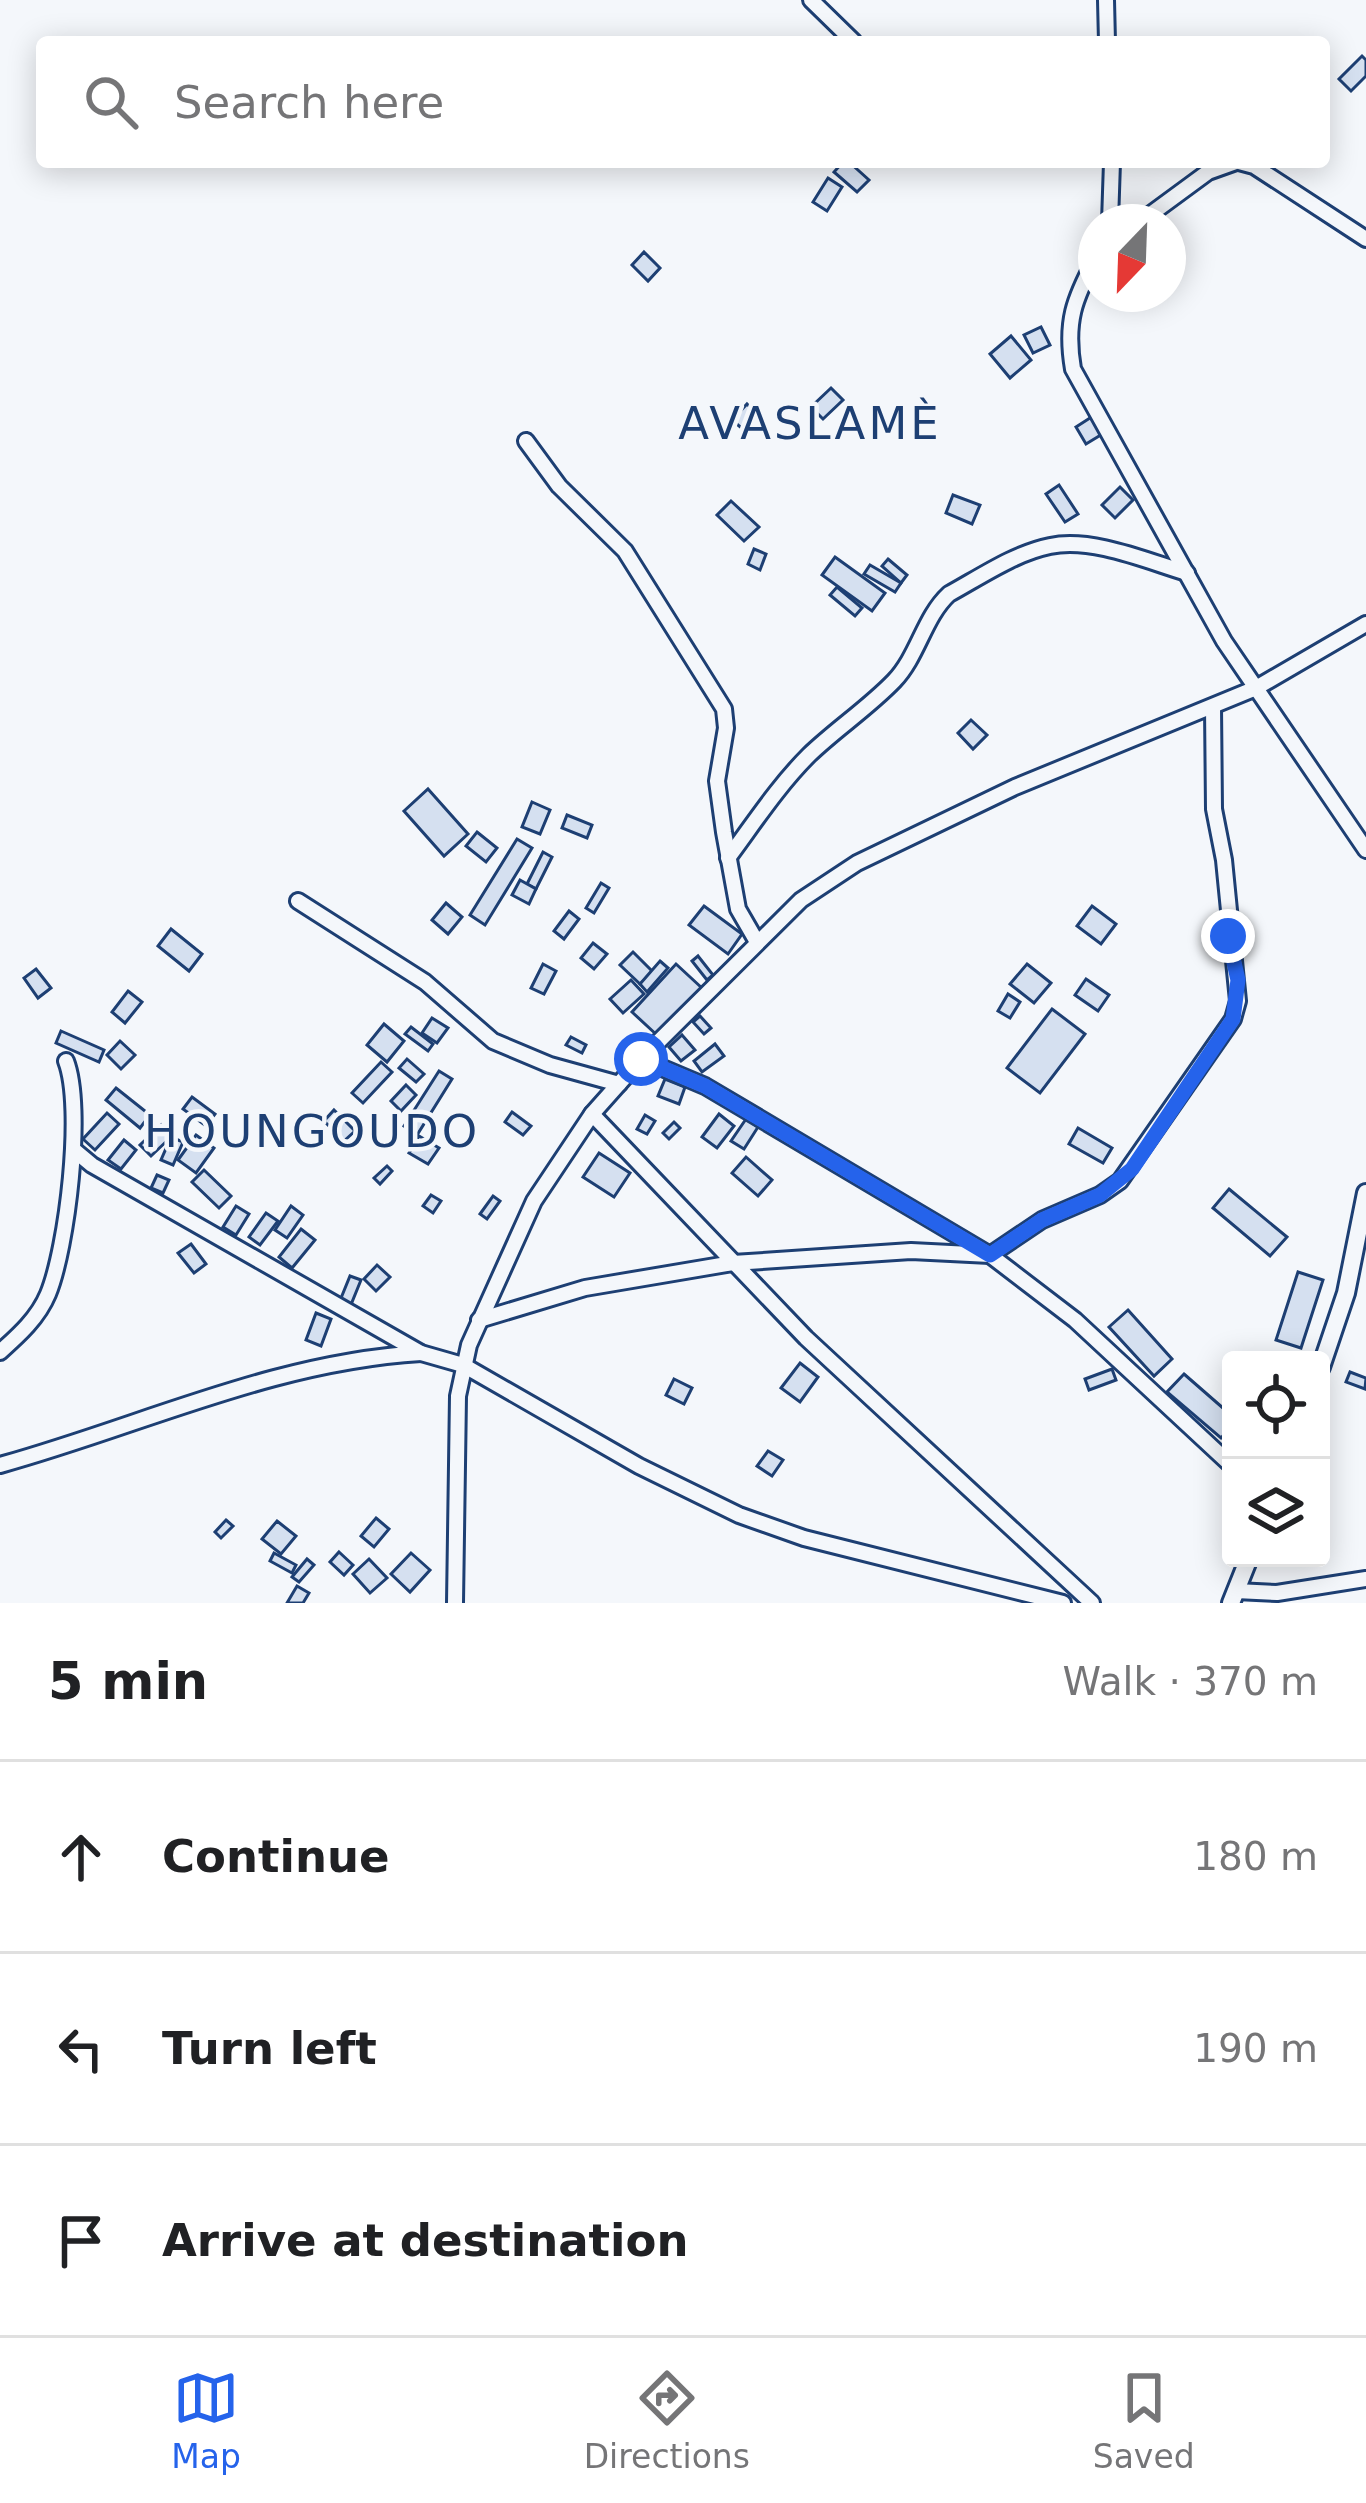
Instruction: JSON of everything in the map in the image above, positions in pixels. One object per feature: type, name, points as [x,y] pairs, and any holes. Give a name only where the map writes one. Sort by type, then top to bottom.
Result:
[{"type":"street","points":[[811,0],[848,36]]},
{"type":"street","points":[[1106,0],[1107,36]]},
{"type":"street","points":[[1111,204],[1112,168]]},
{"type":"street","points":[[1164,204],[1220,168]]},
{"type":"street","points":[[1257,168],[1366,239]]},
{"type":"street","points":[[1078,294],[1072,306],[1069,348],[1073,369],[1256,688],[1366,850]]},
{"type":"street","points":[[526,441],[560,486],[625,551],[724,709],[726,728],[717,781],[738,909],[757,942]]},
{"type":"street","points":[[728,858],[796,770],[896,679],[949,594],[1015,558],[1050,546],[1075,544],[1187,573]]},
{"type":"street","points":[[455,1603],[458,1396],[463,1365],[534,1201],[592,1114],[641,1059],[801,900],[857,863],[1015,787],[1256,688],[1366,624]]},
{"type":"street","points":[[479,1320],[585,1288],[733,1263],[910,1252],[990,1255],[1042,1220],[1120,1181],[1233,1019],[1238,980],[1214,809],[1213,706]]},
{"type":"street","points":[[298,901],[425,982],[493,1041],[550,1065],[619,1084]]},
{"type":"street","points":[[641,1059],[705,1086],[990,1255],[1075,1320],[1225,1459]]},
{"type":"street","points":[[0,1352],[23,1332],[46,1298],[58,1253],[74,1150],[75,1106],[66,1061]]},
{"type":"street","points":[[592,1114],[806,1338],[1092,1603]]},
{"type":"street","points":[[74,1150],[421,1353],[463,1365],[623,1457],[739,1515],[804,1538],[1063,1603]]},
{"type":"street","points":[[1326,1351],[1346,1293],[1366,1193]]},
{"type":"street","points":[[0,1465],[278,1375],[421,1353]]},
{"type":"street","points":[[1245,1567],[1233,1597],[1366,1579]]},
{"type":"building","points":[[1362,56],[1366,76],[1351,91],[1339,79]]},
{"type":"building","points":[[856,168],[869,180],[857,192],[834,172]]},
{"type":"building","points":[[828,178],[842,187],[827,211],[813,202]]},
{"type":"building","points":[[644,252],[660,268],[648,281],[632,265]]},
{"type":"building","points":[[1041,327],[1050,345],[1033,353],[1024,335]]},
{"type":"building","points":[[1011,336],[1031,360],[1010,378],[990,354]]},
{"type":"building","points":[[831,388],[843,400],[823,419],[811,407]]},
{"type":"building","points":[[747,404],[759,416],[745,431],[732,420]]},
{"type":"building","points":[[1093,416],[1104,433],[1086,444],[1076,427]]},
{"type":"building","points":[[1059,485],[1078,514],[1065,522],[1046,494]]},
{"type":"building","points":[[1120,487],[1133,500],[1115,518],[1102,505]]},
{"type":"building","points":[[953,495],[980,505],[972,524],[946,513]]},
{"type":"building","points":[[731,501],[759,527],[744,541],[717,515]]},
{"type":"building","points":[[754,549],[766,554],[760,570],[748,564]]},
{"type":"building","points":[[835,557],[885,593],[872,611],[822,575]]},
{"type":"building","points":[[888,559],[907,575],[901,583],[882,566]]},
{"type":"building","points":[[870,565],[901,583],[895,592],[864,574]]},
{"type":"building","points":[[837,587],[862,608],[855,616],[830,595]]},
{"type":"building","points":[[971,720],[987,735],[973,749],[958,733]]},
{"type":"building","points":[[428,789],[468,834],[444,856],[404,811]]},
{"type":"building","points":[[532,802],[550,810],[540,834],[522,827]]},
{"type":"building","points":[[567,815],[592,825],[587,838],[562,828]]},
{"type":"building","points":[[477,832],[497,848],[486,862],[466,846]]},
{"type":"building","points":[[517,839],[532,848],[485,925],[470,915]]},
{"type":"building","points":[[543,852],[552,857],[536,889],[527,884]]},
{"type":"building","points":[[520,880],[536,889],[529,904],[512,895]]},
{"type":"building","points":[[601,883],[609,888],[594,913],[586,908]]},
{"type":"building","points":[[446,903],[462,917],[448,934],[432,920]]},
{"type":"building","points":[[704,906],[742,934],[728,954],[689,925]]},
{"type":"building","points":[[1092,906],[1116,924],[1101,944],[1077,926]]},
{"type":"building","points":[[569,911],[579,919],[564,939],[554,931]]},
{"type":"building","points":[[171,929],[202,954],[189,971],[158,946]]},
{"type":"building","points":[[593,943],[607,954],[594,969],[581,958]]},
{"type":"building","points":[[633,952],[653,972],[640,984],[620,965]]},
{"type":"building","points":[[698,956],[713,975],[707,980],[692,961]]},
{"type":"building","points":[[660,961],[668,968],[647,992],[640,984]]},
{"type":"building","points":[[543,964],[556,971],[544,994],[531,988]]},
{"type":"building","points":[[676,964],[703,989],[659,1037],[632,1012]]},
{"type":"building","points":[[1027,964],[1051,983],[1034,1003],[1010,984]]},
{"type":"building","points":[[36,969],[51,988],[38,998],[24,978]]},
{"type":"building","points":[[1086,979],[1109,995],[1098,1011],[1075,995]]},
{"type":"building","points":[[631,980],[644,994],[623,1013],[610,999]]},
{"type":"building","points":[[128,991],[142,1002],[125,1023],[112,1012]]},
{"type":"building","points":[[1008,994],[1020,1002],[1010,1018],[998,1011]]},
{"type":"building","points":[[1052,1009],[1085,1034],[1040,1093],[1007,1068]]},
{"type":"building","points":[[700,1016],[711,1028],[704,1034],[693,1022]]},
{"type":"building","points":[[432,1018],[448,1028],[437,1043],[422,1033]]},
{"type":"building","points":[[384,1024],[404,1041],[387,1062],[367,1045]]},
{"type":"building","points":[[411,1027],[433,1044],[428,1051],[405,1034]]},
{"type":"building","points":[[61,1031],[104,1050],[99,1062],[56,1043]]},
{"type":"building","points":[[682,1035],[695,1050],[681,1061],[669,1047]]},
{"type":"building","points":[[571,1037],[586,1045],[582,1053],[566,1045]]},
{"type":"building","points":[[120,1041],[135,1055],[121,1069],[107,1055]]},
{"type":"building","points":[[715,1044],[724,1056],[702,1072],[694,1061]]},
{"type":"building","points":[[407,1059],[424,1074],[416,1082],[399,1068]]},
{"type":"building","points":[[381,1062],[392,1072],[363,1103],[352,1093]]},
{"type":"building","points":[[439,1071],[452,1079],[417,1135],[404,1126]]},
{"type":"building","points":[[665,1079],[685,1087],[679,1104],[658,1096]]},
{"type":"building","points":[[406,1085],[416,1095],[401,1111],[391,1101]]},
{"type":"building","points":[[116,1088],[150,1115],[140,1128],[106,1100]]},
{"type":"building","points":[[192,1097],[215,1114],[206,1126],[183,1109]]},
{"type":"building","points":[[334,1110],[355,1131],[344,1141],[324,1121]]},
{"type":"building","points":[[512,1112],[531,1126],[523,1135],[505,1122]]},
{"type":"building","points":[[107,1113],[119,1124],[95,1150],[83,1139]]},
{"type":"building","points":[[719,1114],[734,1126],[717,1148],[702,1137]]},
{"type":"building","points":[[645,1115],[655,1121],[647,1134],[637,1129]]},
{"type":"building","points":[[746,1119],[758,1127],[744,1149],[731,1141]]},
{"type":"building","points":[[674,1122],[680,1128],[669,1139],[663,1133]]},
{"type":"building","points":[[161,1125],[171,1137],[151,1156],[140,1145]]},
{"type":"building","points":[[1078,1128],[1112,1148],[1103,1163],[1069,1144]]},
{"type":"building","points":[[196,1135],[214,1148],[196,1173],[178,1160]]},
{"type":"building","points":[[419,1136],[439,1148],[428,1164],[409,1153]]},
{"type":"building","points":[[171,1137],[183,1142],[173,1165],[161,1160]]},
{"type":"building","points":[[124,1140],[136,1150],[121,1169],[108,1160]]},
{"type":"building","points":[[599,1153],[630,1173],[614,1197],[583,1177]]},
{"type":"building","points":[[746,1157],[772,1180],[758,1196],[732,1173]]},
{"type":"building","points":[[387,1166],[392,1171],[380,1184],[374,1178]]},
{"type":"building","points":[[204,1170],[231,1196],[219,1208],[192,1182]]},
{"type":"building","points":[[157,1175],[169,1180],[163,1193],[151,1188]]},
{"type":"building","points":[[1229,1189],[1287,1237],[1270,1256],[1213,1208]]},
{"type":"building","points":[[431,1195],[441,1201],[433,1213],[423,1206]]},
{"type":"building","points":[[493,1196],[500,1201],[487,1219],[480,1214]]},
{"type":"building","points":[[236,1206],[249,1214],[236,1235],[223,1227]]},
{"type":"building","points":[[291,1206],[303,1215],[287,1238],[275,1230]]},
{"type":"building","points":[[266,1213],[278,1221],[260,1245],[249,1237]]},
{"type":"building","points":[[301,1229],[315,1240],[292,1268],[279,1257]]},
{"type":"building","points":[[191,1244],[206,1264],[194,1273],[178,1253]]},
{"type":"building","points":[[377,1265],[390,1277],[376,1291],[364,1279]]},
{"type":"building","points":[[1298,1272],[1323,1280],[1301,1348],[1276,1340]]},
{"type":"building","points":[[350,1276],[361,1280],[350,1307],[339,1303]]},
{"type":"building","points":[[1128,1310],[1172,1359],[1154,1376],[1109,1327]]},
{"type":"building","points":[[316,1313],[331,1319],[321,1346],[306,1340]]},
{"type":"building","points":[[800,1363],[818,1377],[800,1402],[781,1388]]},
{"type":"building","points":[[1112,1369],[1116,1380],[1089,1390],[1085,1379]]},
{"type":"building","points":[[1350,1372],[1366,1378],[1365,1389],[1346,1382]]},
{"type":"building","points":[[1184,1374],[1222,1407],[1222,1437],[1221,1438],[1167,1392]]},
{"type":"building","points":[[674,1379],[692,1388],[684,1404],[666,1395]]},
{"type":"building","points":[[768,1451],[783,1460],[772,1476],[757,1466]]},
{"type":"building","points":[[376,1518],[389,1529],[374,1547],[361,1536]]},
{"type":"building","points":[[226,1520],[233,1526],[221,1538],[215,1532]]},
{"type":"building","points":[[277,1521],[296,1536],[281,1554],[262,1539]]},
{"type":"building","points":[[339,1552],[353,1565],[344,1575],[330,1562]]},
{"type":"building","points":[[274,1553],[296,1565],[292,1573],[270,1561]]},
{"type":"building","points":[[411,1553],[430,1570],[410,1592],[391,1574]]},
{"type":"building","points":[[307,1559],[314,1565],[299,1582],[292,1577]]},
{"type":"building","points":[[369,1559],[387,1578],[370,1593],[353,1574]]},
{"type":"building","points":[[297,1586],[309,1593],[303,1603],[287,1603]]},
{"type":"district","name":"AVASLAMÈ","points":[[810,423]]},
{"type":"district","name":"HOUNGOUDO","points":[[312,1131]]},
{"type":"route","points":[[641,1059],[682,1073],[990,1255],[1042,1220],[1100,1195],[1132,1169],[1233,1019],[1238,980],[1228,936]]}]
